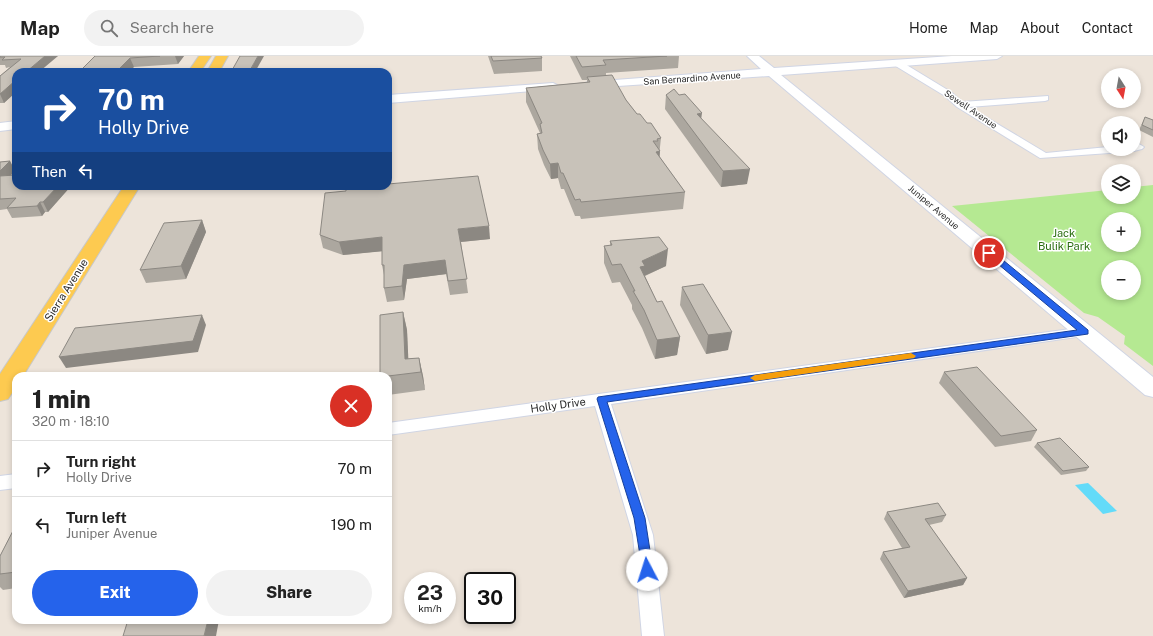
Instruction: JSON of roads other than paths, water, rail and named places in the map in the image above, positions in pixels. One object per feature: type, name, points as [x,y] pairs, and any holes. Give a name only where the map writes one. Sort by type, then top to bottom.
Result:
[{"type":"main road","points":[[196,68],[204,56]]},
{"type":"main road","points":[[215,68],[222,56]]},
{"type":"main road","name":"Juniper Avenue","points":[[752,56],[1153,389]]},
{"type":"main road","name":"San Bernardino Avenue","points":[[578,86],[897,63],[955,57],[996,56]]},
{"type":"main road","points":[[392,99],[564,86]]},
{"type":"main road","points":[[0,127],[12,126]]},
{"type":"main road","name":"Sierra Avenue","points":[[13,372],[129,190]]},
{"type":"main road","name":"Sierra Avenue","points":[[0,393],[12,374]]},
{"type":"street","name":"Sewell Avenue","points":[[897,63],[948,94],[960,105],[1044,156],[1101,151]]},
{"type":"street","points":[[960,105],[1045,98]]},
{"type":"street","name":"Holly Drive","points":[[392,428],[1085,332]]},
{"type":"street","points":[[602,399],[643,536],[653,636]]},
{"type":"street","points":[[0,483],[12,482]]},
{"type":"water","points":[[1088,483],[1117,511],[1103,514],[1075,485]]},
{"type":"park label","name":"Jack Bulik Park","points":[[1064,239]]}]
